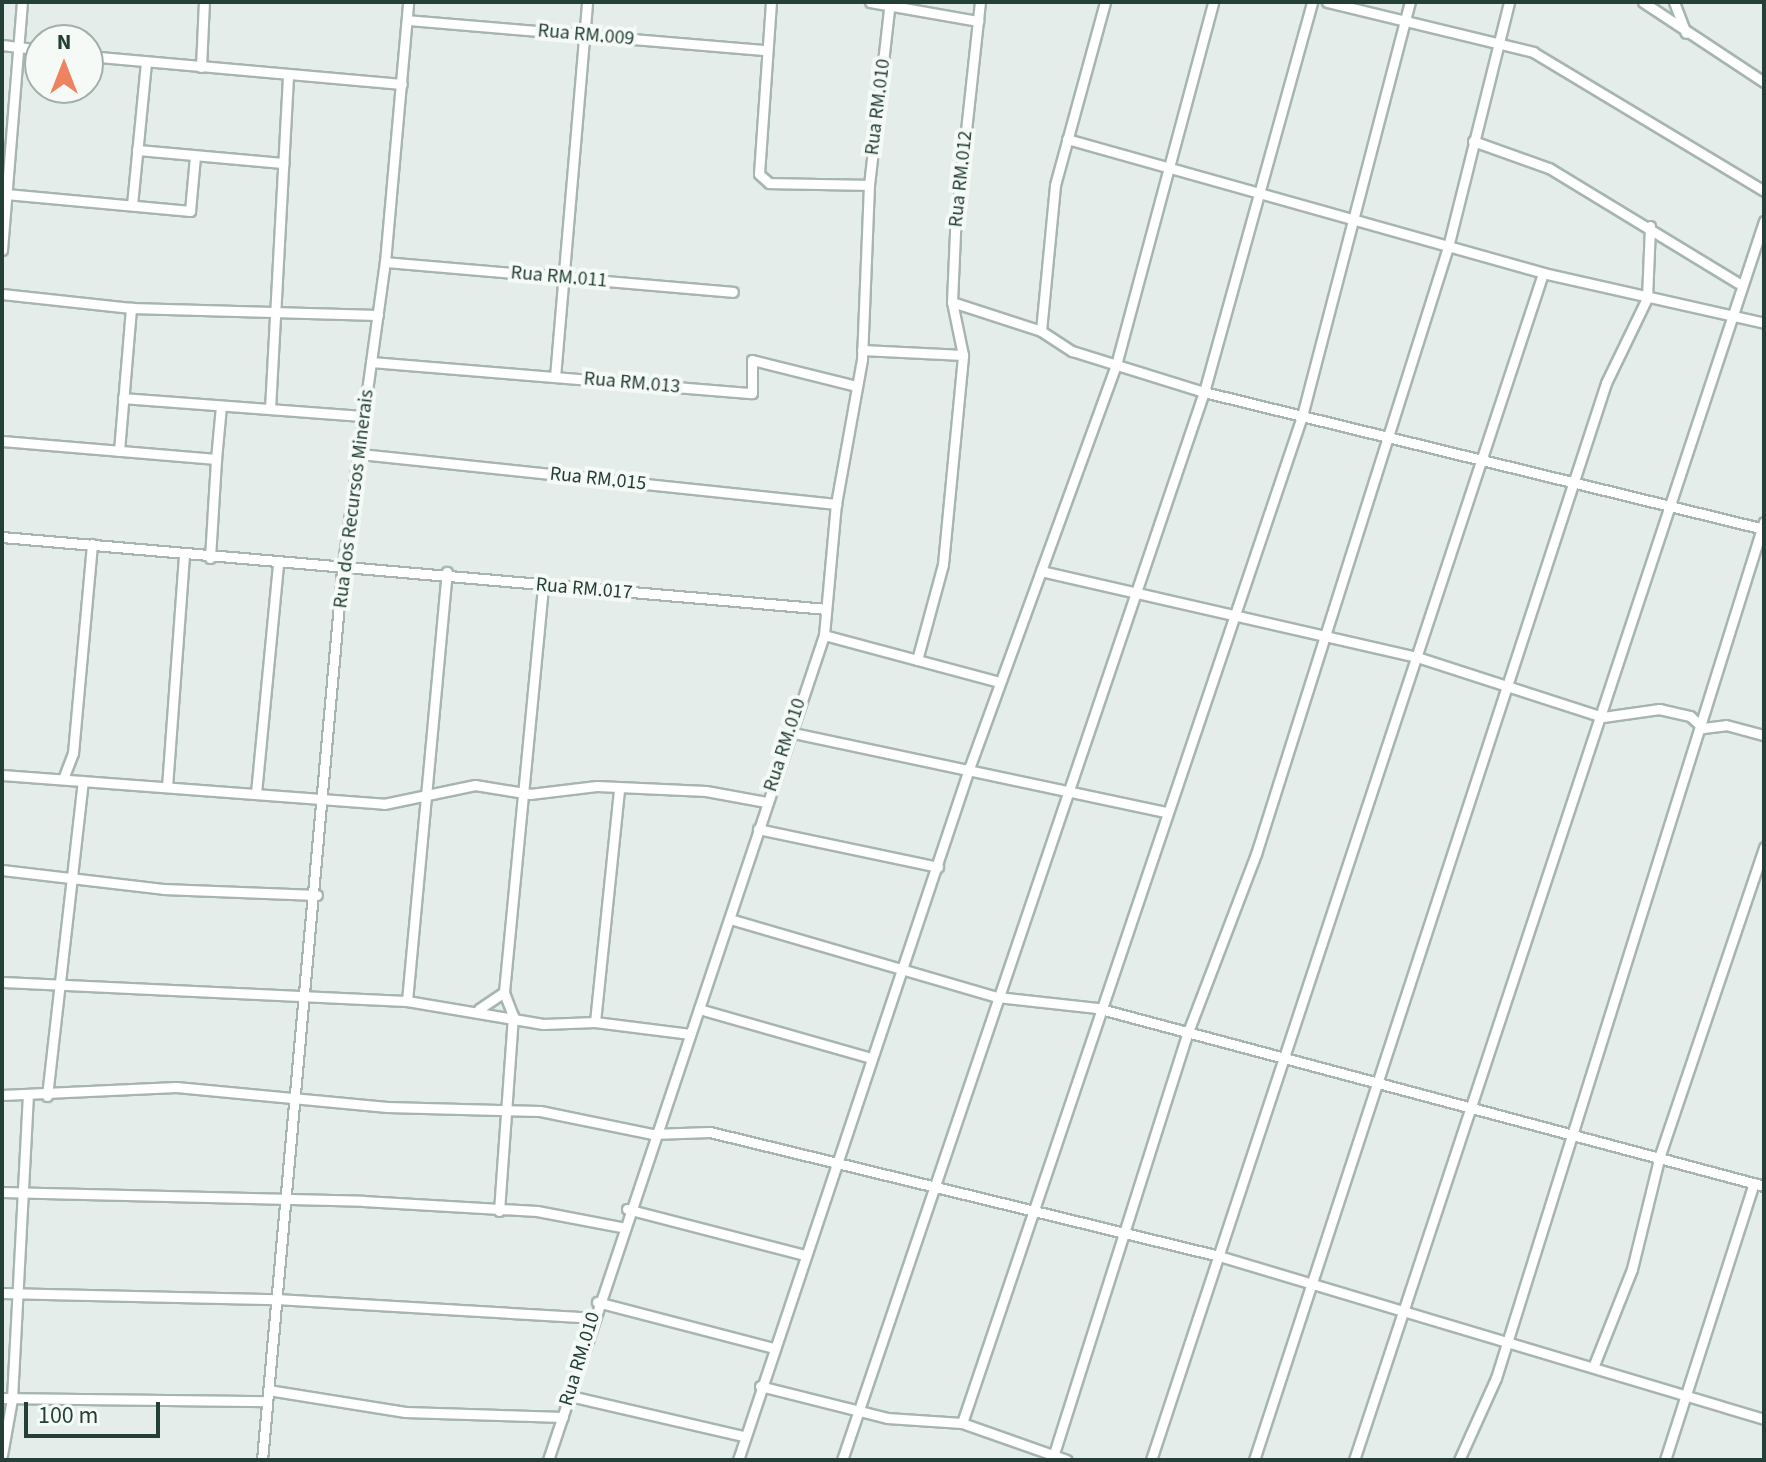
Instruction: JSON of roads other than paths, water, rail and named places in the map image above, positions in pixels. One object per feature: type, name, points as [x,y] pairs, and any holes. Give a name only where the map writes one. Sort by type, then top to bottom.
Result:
[{"type":"street","points":[[2,250],[22,2]]},
{"type":"street","points":[[201,67],[204,2]]},
{"type":"street","name":"Rua dos Recursos Minerais","points":[[262,1460],[285,1197],[327,800],[342,571],[385,262],[408,2]]},
{"type":"street","points":[[555,377],[587,2]]},
{"type":"street","points":[[771,2],[765,50],[759,174],[769,183],[869,185]]},
{"type":"street","points":[[870,2],[978,21]]},
{"type":"street","name":"Rua RM.012","points":[[917,660],[943,564],[963,355],[952,302],[980,2]]},
{"type":"street","points":[[1041,331],[1055,185],[1105,2]]},
{"type":"street","points":[[738,1460],[743,1436],[970,766],[1116,365],[1213,2]]},
{"type":"street","points":[[842,1460],[1204,392],[1312,2]]},
{"type":"street","points":[[1327,2],[1496,43],[1560,64],[1764,191]]},
{"type":"street","points":[[962,1423],[1097,1008],[1302,416],[1356,219],[1410,2]]},
{"type":"street","points":[[1052,1458],[1188,1032],[1256,854],[1321,638],[1448,247],[1496,43],[1509,2]]},
{"type":"street","points":[[1643,2],[1686,35],[1764,82]]},
{"type":"street","points":[[1674,2],[1686,35]]},
{"type":"street","name":"Rua RM.010","points":[[548,1460],[652,1134],[699,1009],[789,732],[824,635],[836,504],[862,350],[869,185],[889,5]]},
{"type":"street","name":"Rua RM.009","points":[[407,20],[765,50]]},
{"type":"street","points":[[2,45],[24,48]]},
{"type":"street","points":[[104,58],[402,84]]},
{"type":"street","points":[[132,205],[146,63]]},
{"type":"street","points":[[270,409],[288,75]]},
{"type":"street","points":[[1067,139],[1543,273],[1764,323]]},
{"type":"street","points":[[1473,141],[1549,168],[1650,226],[1738,283]]},
{"type":"street","points":[[137,150],[283,163]]},
{"type":"street","points":[[6,194],[190,211],[195,156]]},
{"type":"street","points":[[1354,1460],[1408,1312],[1472,1106],[1672,504],[1697,442],[1727,315],[1764,221]]},
{"type":"street","points":[[1254,1460],[1513,684],[1577,485],[1606,383],[1647,298],[1650,226]]},
{"type":"street","name":"Rua RM.011","points":[[385,262],[733,292]]},
{"type":"street","points":[[1151,1460],[1282,1056],[1487,461],[1543,273]]},
{"type":"street","points":[[2,294],[131,308],[378,315]]},
{"type":"street","points":[[952,302],[1041,331],[1072,351],[1204,392],[1387,440],[1763,527],[1703,728],[1567,1133],[1504,1339],[1496,1378],[1459,1460]]},
{"type":"street","points":[[119,451],[131,308]]},
{"type":"street","points":[[862,350],[963,355]]},
{"type":"street","name":"Rua RM.013","points":[[371,362],[752,393],[752,360],[856,386]]},
{"type":"street","points":[[123,398],[364,416]]},
{"type":"street","points":[[210,558],[221,406]]},
{"type":"street","points":[[2,441],[216,459]]},
{"type":"street","name":"Rua RM.015","points":[[360,454],[836,504]]},
{"type":"street","name":"Rua RM.017","points":[[2,537],[342,571],[447,572],[543,586],[826,609]]},
{"type":"street","points":[[63,779],[73,753],[92,544]]},
{"type":"street","points":[[167,787],[184,556]]},
{"type":"street","points":[[256,793],[278,564]]},
{"type":"street","points":[[1041,571],[1233,619],[1417,657],[1513,684],[1603,717],[1617,709],[1659,709],[1690,716],[1703,728]]},
{"type":"street","points":[[407,1001],[447,572]]},
{"type":"street","points":[[499,1211],[513,1016],[504,992],[543,586]]},
{"type":"street","points":[[824,635],[1000,682]]},
{"type":"street","points":[[1703,728],[1726,725],[1764,735]]},
{"type":"street","points":[[789,732],[970,766],[1068,794],[1165,812]]},
{"type":"street","points":[[2,775],[384,804],[475,785],[521,793],[619,789],[766,802]]},
{"type":"street","points":[[47,1096],[83,781]]},
{"type":"street","points":[[595,1022],[619,789]]},
{"type":"street","points":[[758,829],[938,867]]},
{"type":"street","points":[[1594,1365],[1644,1230],[1660,1155],[1764,847]]},
{"type":"street","points":[[2,870],[163,889],[317,895]]},
{"type":"street","points":[[730,919],[904,965],[997,997],[1097,1008],[1660,1155],[1759,1184],[1665,1460]]},
{"type":"street","points":[[2,982],[407,1001],[479,1009],[543,1024],[595,1022],[690,1034]]},
{"type":"street","points":[[479,1009],[504,992]]},
{"type":"street","points":[[699,1009],[871,1058]]},
{"type":"street","points":[[2,1095],[47,1096],[176,1087],[295,1100],[507,1111],[652,1134],[710,1132],[838,1159],[933,1185],[1125,1230],[1690,1393],[1764,1419]]},
{"type":"street","points":[[2,1455],[18,1291],[28,1095]]},
{"type":"street","points":[[2,1192],[285,1197],[580,1216],[621,1227]]},
{"type":"street","points":[[627,1209],[805,1255]]},
{"type":"street","points":[[2,1293],[276,1299],[592,1318]]},
{"type":"street","points":[[597,1302],[773,1348]]},
{"type":"street","points":[[760,1386],[859,1411],[962,1423],[1052,1458],[1067,1460]]},
{"type":"street","points":[[268,1390],[405,1412],[563,1417]]},
{"type":"street","points":[[570,1396],[743,1436]]},
{"type":"street","points":[[7,1398],[266,1401]]}]
